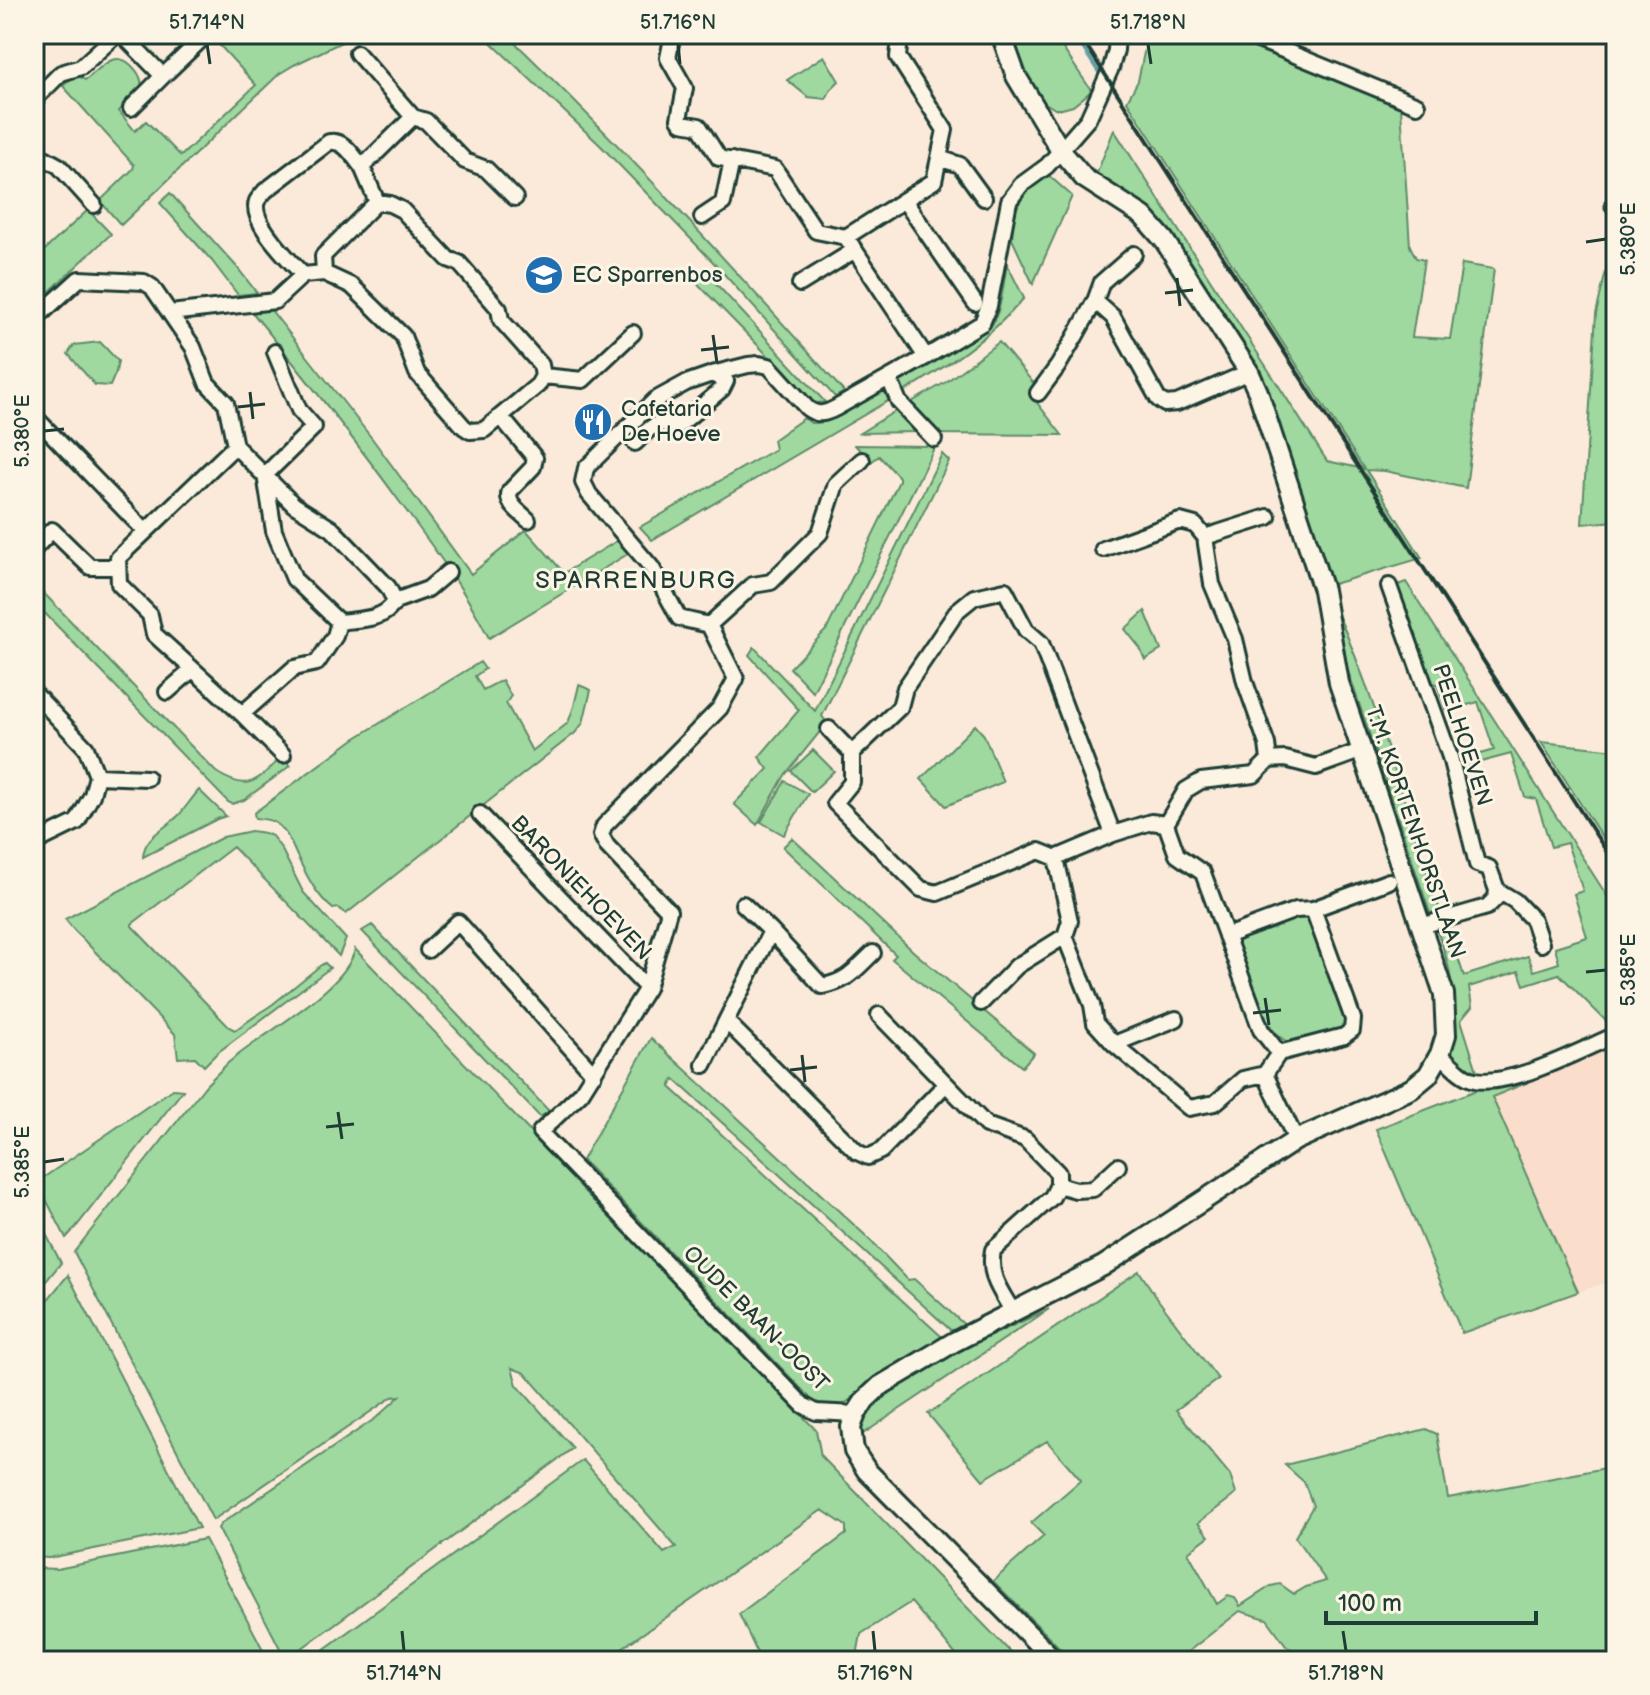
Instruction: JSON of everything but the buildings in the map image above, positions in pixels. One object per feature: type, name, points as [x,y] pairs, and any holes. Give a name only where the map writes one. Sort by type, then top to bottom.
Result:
[{"type":"street","points":[[34,100],[61,73],[81,67],[120,34],[163,76]]},
{"type":"street","points":[[800,284],[904,200],[934,181],[945,130],[898,57],[898,34]]},
{"type":"street","name":"T.M. KORTENHORSTLAAN","points":[[1001,34],[1016,76],[1061,151],[1084,178],[1143,216],[1164,240],[1249,372],[1258,392],[1323,590],[1339,683],[1444,994],[1446,1035],[1440,1054]]},
{"type":"street","points":[[709,625],[679,618],[652,568],[589,494],[583,482],[586,468],[655,400],[686,383],[748,365],[769,366],[807,408],[821,414],[982,323],[989,306],[1009,201],[1021,185],[1047,166],[1088,119],[1111,68],[1117,34]]},
{"type":"street","points":[[1244,34],[1417,105]]},
{"type":"street","points":[[671,35],[668,58],[685,88],[679,119],[682,123],[699,126],[719,158],[775,169],[816,231],[850,243],[926,357]]},
{"type":"street","points":[[131,108],[205,36]]},
{"type":"street","points":[[357,53],[413,117],[426,121],[465,161],[486,169],[515,198]]},
{"type":"street","points":[[362,167],[413,117]]},
{"type":"street","points":[[303,275],[260,224],[257,201],[265,191],[334,141],[344,145],[362,167],[377,202]]},
{"type":"street","points":[[36,157],[59,166],[94,205]]},
{"type":"street","points":[[939,158],[960,165],[984,198]]},
{"type":"street","points":[[702,217],[723,203],[732,160]]},
{"type":"street","points":[[904,200],[975,303]]},
{"type":"street","points":[[170,313],[275,301],[303,275],[324,273],[352,286],[403,336],[417,373],[464,427],[470,431],[484,430],[538,385],[543,376],[541,365],[501,320],[499,309],[459,263],[448,259],[402,210],[377,202]]},
{"type":"street","points":[[324,273],[323,256],[377,202]]},
{"type":"street","points":[[1038,393],[1058,366],[1095,301],[1102,282],[1134,254]]},
{"type":"street","points":[[34,320],[79,279],[144,282],[152,287],[193,347],[207,383],[226,403],[235,446],[294,505],[332,529],[388,587],[395,601]]},
{"type":"street","points":[[1095,301],[1113,317],[1158,399],[1165,404],[1177,403],[1249,372]]},
{"type":"street","points":[[543,376],[583,380],[633,333]]},
{"type":"street","points":[[265,475],[314,427],[299,410],[275,352]]},
{"type":"street","points":[[635,443],[654,425],[663,422],[678,426],[722,389],[726,381],[712,374]]},
{"type":"street","points":[[889,378],[899,402],[934,439]]},
{"type":"street","points":[[34,416],[145,531]]},
{"type":"street","points":[[501,417],[535,458],[533,467],[508,496],[509,502],[528,520]]},
{"type":"street","points":[[235,446],[118,558],[119,584],[150,615],[154,634],[283,755]]},
{"type":"street","points":[[709,625],[753,585],[771,582],[820,533],[836,484],[862,460]]},
{"type":"street","points":[[265,475],[274,531],[294,579],[339,622]]},
{"type":"street","points":[[1205,537],[1268,517]]},
{"type":"street","points":[[1103,549],[1180,521],[1195,525],[1205,537],[1212,584],[1235,639],[1245,682],[1267,744],[1269,760]]},
{"type":"street","points":[[34,549],[52,530],[90,567],[118,567]]},
{"type":"street","points":[[339,622],[381,616],[391,609],[395,601],[428,589],[448,572]]},
{"type":"street","name":"PEELHOEVEN","points":[[1389,586],[1450,757],[1477,864],[1489,868],[1497,890],[1515,901],[1533,920],[1541,944]]},
{"type":"street","points":[[852,753],[900,707],[905,688],[958,610],[974,597],[1005,590],[1026,630],[1041,643],[1113,834]]},
{"type":"street","points":[[242,714],[294,668],[317,663],[335,636],[339,622]]},
{"type":"street","points":[[647,988],[669,911],[607,846],[601,835],[604,826],[720,708],[736,679],[709,625]]},
{"type":"street","points":[[167,692],[192,670]]},
{"type":"street","points":[[34,693],[86,748],[97,776],[92,795],[77,822],[34,843]]},
{"type":"street","points":[[829,729],[852,753],[852,782],[835,803],[921,889],[937,893],[1039,851],[1056,858],[1151,822],[1166,824]]},
{"type":"street","points":[[1166,824],[1186,790],[1201,781],[1254,775],[1269,760],[1285,759],[1316,767],[1363,750]]},
{"type":"street","points":[[97,776],[147,778]]},
{"type":"street","name":"BARONIEHOEVEN","points":[[480,814],[647,988],[581,1093],[540,1132]]},
{"type":"street","points":[[1166,824],[1177,855],[1203,873],[1261,1030],[1279,1053]]},
{"type":"street","points":[[981,1003],[1017,966],[1065,936],[1070,921],[1056,858]]},
{"type":"street","points":[[1226,936],[1389,881]]},
{"type":"street","points":[[1421,926],[1487,907],[1496,898],[1497,890]]},
{"type":"street","points":[[743,904],[822,986],[837,984],[848,977],[873,953]]},
{"type":"street","points":[[1065,936],[1092,1005],[1095,1023],[1114,1044],[1189,1108],[1215,1103],[1243,1079],[1265,1074],[1279,1053],[1344,1036],[1352,1030],[1353,1019],[1313,909]]},
{"type":"street","points":[[428,950],[458,922],[594,1074]]},
{"type":"street","points":[[704,1065],[771,931]]},
{"type":"street","points":[[879,1015],[986,1125],[1025,1139],[1058,1173],[1058,1185],[1052,1197],[993,1250],[990,1263],[995,1282],[1013,1312]]},
{"type":"street","points":[[1114,1044],[1176,1019]]},
{"type":"street","points":[[727,1022],[857,1152],[868,1157],[881,1151],[946,1084]]},
{"type":"street","points":[[1055,1661],[867,1471],[854,1451],[851,1427],[865,1400],[890,1380],[943,1348],[1103,1266],[1296,1140],[1411,1089],[1428,1075],[1440,1054],[1460,1073],[1473,1080],[1501,1081],[1616,1035]]},
{"type":"street","points":[[1265,1074],[1296,1140]]},
{"type":"street","name":"OUDE BAAN-OOST","points":[[540,1132],[803,1405],[816,1412],[856,1414]]},
{"type":"street","points":[[1058,1185],[1076,1190],[1093,1189],[1118,1166]]},
{"type":"shaded area","points":[[1616,1047],[1616,1279],[1578,1292],[1492,1097]]},
{"type":"green space","points":[[217,34],[348,34],[350,38],[279,74],[121,225],[100,201],[134,165],[63,86],[76,74],[85,80],[112,60],[124,60],[138,73],[142,88],[119,111],[135,131],[146,121],[181,156],[256,85],[213,38]]},
{"type":"green space","points":[[482,34],[506,34],[550,77],[679,210],[844,392],[835,397],[715,264],[600,145]]},
{"type":"green space","points":[[1011,34],[1053,34],[1090,92],[1073,106],[1062,109],[1045,103],[1020,67]]},
{"type":"green space","points":[[1148,34],[1217,34],[1401,108],[1410,246],[1416,258],[1424,260],[1412,337],[1450,339],[1462,264],[1494,269],[1466,488],[1366,470],[1422,558],[1330,585],[1284,446],[1142,205],[1096,175],[1114,130],[1327,461],[1364,469],[1127,101],[1138,81]]},
{"type":"green space","points":[[824,56],[839,81],[826,99],[808,97],[787,80]]},
{"type":"green space","points":[[1046,173],[1072,196],[1033,284],[1012,239],[1013,228],[1020,201]]},
{"type":"green space","points":[[170,193],[257,293],[238,295],[160,203]]},
{"type":"green space","points":[[88,210],[111,234],[34,306],[34,260]]},
{"type":"green space","points":[[1616,228],[1616,521],[1582,524],[1596,314]]},
{"type":"green space","points":[[1007,264],[1024,298],[997,326],[967,350],[902,393],[898,383],[990,328],[1000,305]]},
{"type":"green space","points":[[703,276],[709,276],[825,402],[816,403],[807,399],[696,282]]},
{"type":"green space","points":[[267,305],[374,441],[471,574],[526,530],[564,573],[625,536],[636,549],[489,638],[426,537],[248,307]]},
{"type":"green space","points":[[100,342],[118,361],[110,386],[95,385],[68,354],[74,345]]},
{"type":"green space","points":[[999,342],[1041,392],[1035,400],[1062,435],[930,434],[910,403],[946,382]]},
{"type":"green space","points":[[886,389],[891,399],[652,540],[640,527],[775,449],[773,440],[804,418],[811,423],[820,423]]},
{"type":"green space","points":[[897,410],[916,432],[860,433]]},
{"type":"green space","points":[[855,445],[934,448],[813,692],[790,668],[827,629],[899,481],[899,477],[879,456],[871,462]]},
{"type":"green space","points":[[942,454],[949,461],[822,716],[827,723],[785,775],[757,825],[734,804],[768,769],[759,757],[799,710],[749,655],[754,647],[815,711]]},
{"type":"green space","points":[[1406,582],[1616,910],[1616,1027],[1613,1028],[1559,974],[1524,985],[1519,971],[1469,987],[1472,1007],[1461,1020],[1477,1071],[1475,1075],[1455,1065],[1452,1050],[1455,1018],[1453,988],[1435,925],[1446,921],[1464,976],[1528,956],[1534,971],[1559,963],[1555,947],[1587,937],[1574,894],[1583,891],[1567,843],[1551,847],[1536,799],[1525,797],[1511,754],[1462,767],[1459,760],[1494,750],[1478,702],[1446,711],[1437,684],[1430,682],[1415,637],[1410,636],[1392,587]]},
{"type":"green space","points":[[34,583],[216,772],[245,783],[258,778],[282,757],[290,766],[244,800],[232,804],[228,802],[34,602]]},
{"type":"green space","points":[[1145,611],[1161,650],[1145,660],[1125,629]]},
{"type":"green space","points":[[1337,612],[1379,722],[1440,910],[1430,913],[1348,671]]},
{"type":"green space","points":[[480,662],[485,669],[475,676],[483,690],[502,680],[511,696],[506,703],[532,751],[568,723],[579,685],[591,690],[583,723],[575,733],[346,914],[339,908],[333,909],[313,886],[283,829],[272,821],[255,818],[254,813],[354,739]]},
{"type":"green space","points":[[975,725],[984,735],[1003,782],[946,806],[921,779]]},
{"type":"green space","points":[[1541,742],[1616,750],[1616,859]]},
{"type":"green space","points":[[813,750],[834,771],[812,792],[791,771]]},
{"type":"green space","points":[[785,781],[808,794],[784,835],[761,822]]},
{"type":"green space","points":[[199,790],[226,816],[143,857],[151,838],[179,815]]},
{"type":"green space","points":[[251,831],[272,836],[303,892],[346,939],[339,956],[233,847],[132,924],[235,1030],[321,965],[325,963],[330,968],[204,1066],[195,1057],[178,1058],[175,1034],[65,919],[223,837]]},
{"type":"green space","points":[[792,838],[914,952],[1034,1053],[1022,1067],[892,959],[896,955],[783,847]]},
{"type":"green space","points":[[1313,911],[1348,1026],[1293,1043],[1273,1030],[1264,1016],[1234,942],[1241,935]]},
{"type":"green space","points":[[372,925],[549,1111],[540,1117],[362,931]]},
{"type":"green space","points":[[355,949],[816,1430],[821,1456],[1019,1661],[961,1661],[911,1602],[861,1634],[856,1661],[761,1661],[739,1614],[846,1534],[846,1526],[822,1510],[603,1661],[308,1661],[583,1460],[664,1553],[676,1547],[525,1373],[512,1368],[517,1385],[573,1448],[286,1660],[218,1528],[376,1418],[400,1396],[392,1397],[213,1520],[74,1252],[206,1085],[243,1051],[320,995],[336,980]]},
{"type":"green space","points":[[651,1038],[865,1235],[908,1280],[914,1279],[969,1329],[956,1335],[674,1079],[670,1087],[944,1340],[895,1366],[843,1405],[831,1409],[813,1401],[582,1160]]},
{"type":"green space","points":[[1554,1060],[1558,1070],[1492,1097],[1578,1292],[1462,1333],[1376,1129]]},
{"type":"green space","points":[[173,1089],[183,1090],[66,1238],[37,1182]]},
{"type":"green space","points":[[34,1211],[61,1263],[34,1296]]},
{"type":"green space","points":[[1139,1271],[1218,1379],[1176,1410],[1230,1475],[1236,1494],[1198,1523],[1209,1536],[1188,1552],[1217,1604],[1228,1596],[1235,1598],[1240,1606],[1271,1586],[1280,1584],[1294,1594],[1326,1581],[1295,1537],[1313,1506],[1304,1482],[1285,1465],[1426,1429],[1437,1434],[1448,1498],[1616,1466],[1616,1661],[1303,1661],[1286,1645],[1267,1619],[1240,1611],[1176,1661],[1073,1661],[993,1581],[1044,1536],[1031,1523],[1081,1480],[1047,1441],[983,1480],[928,1414]]},
{"type":"green space","points":[[68,1275],[199,1528],[49,1558],[34,1557],[34,1316]]},
{"type":"green space","points":[[1049,1309],[857,1438],[862,1414],[872,1402],[892,1388],[948,1357]]},
{"type":"green space","points":[[205,1539],[269,1661],[34,1661],[34,1568],[57,1569]]},
{"type":"waterway","points":[[1074,34],[1100,74]]},
{"type":"railway","points":[[1079,34],[1616,866]]},
{"type":"place","name":"EC Sparrenbos","points":[[544,275]]},
{"type":"place","name":"Cafetaria De Hoeve","points":[[593,422]]},
{"type":"district","name":"SPARRENBURG","points":[[636,580]]}]
